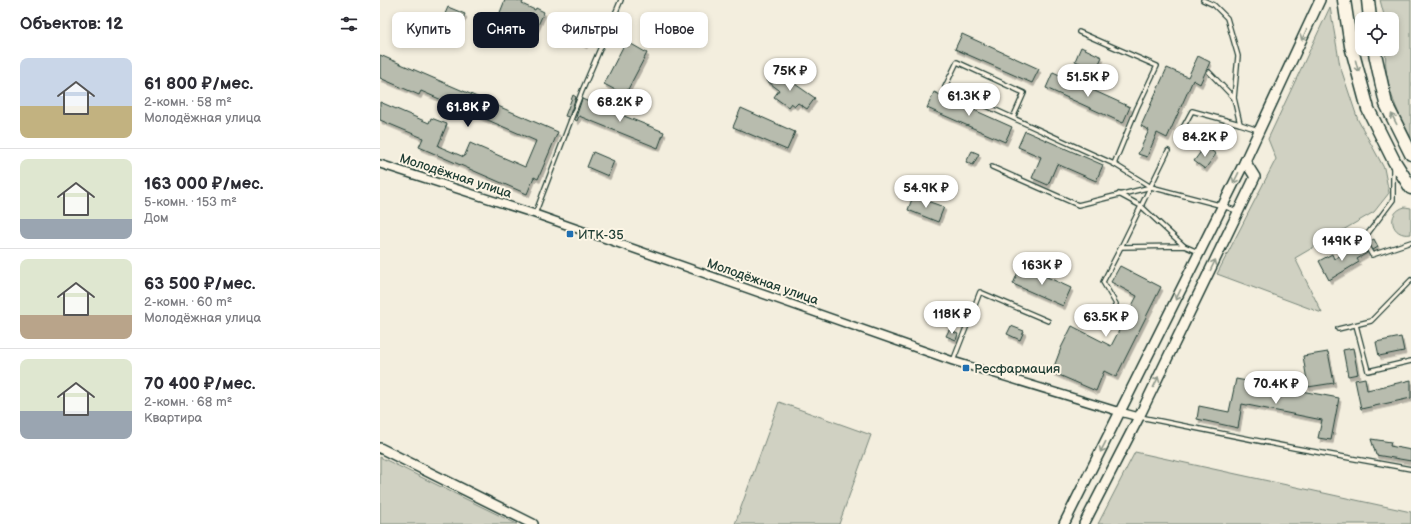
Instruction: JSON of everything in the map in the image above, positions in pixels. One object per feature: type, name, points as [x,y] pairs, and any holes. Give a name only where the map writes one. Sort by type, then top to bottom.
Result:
[{"type":"highway","points":[[1344,0],[1351,46],[1368,109],[1394,161],[1411,188]]},
{"type":"highway","points":[[1368,0],[1369,12]]},
{"type":"highway","points":[[1376,56],[1386,104],[1411,154]]},
{"type":"street","points":[[1064,524],[1245,161],[1320,0]]},
{"type":"street","points":[[1084,524],[1139,417],[1255,177],[1245,161]]},
{"type":"street","name":"Молодёжная улица","points":[[380,164],[535,214],[953,361],[1139,417]]},
{"type":"street","points":[[380,448],[533,524]]},
{"type":"lane","points":[[535,214],[582,91],[621,0]]},
{"type":"lane","points":[[1203,0],[1214,5],[1227,18],[1238,56],[1234,98],[1240,124]]},
{"type":"lane","points":[[1080,32],[1157,66],[1137,108],[1114,164]]},
{"type":"lane","points":[[1013,118],[1024,93],[957,62],[945,87],[1013,118],[1114,164],[1151,187],[1223,206],[1238,212]]},
{"type":"lane","points":[[1209,72],[1234,98]]},
{"type":"lane","points":[[1179,135],[1192,111],[1240,124],[1259,131]]},
{"type":"lane","points":[[1105,326],[1116,304],[1103,282],[1168,152]]},
{"type":"lane","points":[[1394,161],[1393,200],[1363,240],[1372,255],[1411,242]]},
{"type":"lane","points":[[992,167],[1078,205],[1151,187]]},
{"type":"lane","points":[[1119,194],[1141,206],[1184,246],[1199,252]]},
{"type":"lane","points":[[1121,247],[1184,246]]},
{"type":"lane","points":[[1338,329],[1371,321],[1411,280]]},
{"type":"lane","points":[[953,361],[980,292],[1048,321]]},
{"type":"lane","points":[[1356,325],[1368,371],[1411,361]]},
{"type":"lane","points":[[1139,417],[1294,448],[1411,469]]},
{"type":"shaded area","points":[[1380,0],[1411,0],[1411,138],[1400,117],[1392,95],[1387,73],[1386,56],[1399,56],[1399,12],[1383,12]]},
{"type":"shaded area","points":[[1330,7],[1340,66],[1358,120],[1384,168],[1389,193],[1374,212],[1295,258],[1322,313],[1217,274],[1276,159],[1268,139]]},
{"type":"shaded area","points":[[1405,207],[1411,208],[1411,234],[1399,232],[1395,229],[1393,224],[1395,214]]},
{"type":"shaded area","points":[[779,402],[871,435],[839,524],[735,524]]},
{"type":"shaded area","points":[[1135,452],[1411,512],[1411,524],[1098,524]]},
{"type":"shaded area","points":[[380,457],[517,524],[380,524]]},
{"type":"building","points":[[505,0],[517,0],[535,10],[536,8],[544,12],[539,23],[539,12],[500,12]]},
{"type":"building","points":[[448,7],[460,12],[446,12]]},
{"type":"building","points":[[962,34],[1039,69],[1032,83],[955,49]]},
{"type":"building","points":[[632,44],[647,53],[625,95],[604,84],[622,48],[632,48]]},
{"type":"building","points":[[1081,47],[1102,57],[1096,70],[1075,61]]},
{"type":"building","points":[[380,55],[558,132],[538,179],[534,177],[527,194],[419,147],[423,138],[380,120],[380,102],[429,123],[431,118],[447,124],[438,146],[464,157],[470,143],[525,167],[536,141],[421,91],[419,95],[380,78]]},
{"type":"building","points":[[1198,56],[1210,62],[1200,84],[1193,80],[1167,138],[1157,133],[1147,157],[1138,154],[1149,130],[1141,126],[1167,68],[1188,77]]},
{"type":"building","points":[[775,70],[815,98],[807,109],[798,103],[795,106],[791,103],[788,107],[774,97],[779,90],[767,81]]},
{"type":"building","points":[[1053,72],[1130,107],[1123,123],[1046,88]]},
{"type":"building","points":[[934,92],[1012,127],[1005,142],[927,108]]},
{"type":"building","points":[[573,95],[576,97],[569,117],[565,116]]},
{"type":"building","points":[[582,99],[664,132],[658,148],[579,116],[577,121],[575,120]]},
{"type":"building","points":[[741,108],[795,132],[787,150],[733,127]]},
{"type":"building","points":[[1025,131],[1103,165],[1096,181],[1057,164],[1048,185],[1032,178],[1041,157],[1018,147]]},
{"type":"building","points":[[1205,146],[1216,154],[1205,169],[1194,161]]},
{"type":"building","points":[[972,151],[979,154],[973,165],[966,162]]},
{"type":"building","points":[[593,152],[614,161],[608,176],[587,167]]},
{"type":"building","points":[[913,196],[944,207],[938,222],[908,210]]},
{"type":"building","points":[[1374,239],[1378,247],[1373,250],[1368,242]]},
{"type":"building","points":[[1362,245],[1367,253],[1357,259],[1359,262],[1329,280],[1319,261],[1332,254],[1334,259]]},
{"type":"building","points":[[1021,265],[1071,288],[1063,306],[1013,284]]},
{"type":"building","points":[[1120,266],[1161,287],[1116,377],[1104,371],[1096,391],[1052,372],[1061,348],[1072,326],[1111,346],[1137,296],[1111,282]]},
{"type":"building","points":[[1011,326],[1024,331],[1020,340],[1007,334]]},
{"type":"building","points":[[949,330],[958,334],[956,340],[946,336]]},
{"type":"building","points":[[1401,337],[1404,351],[1379,356],[1376,342]]},
{"type":"building","points":[[1353,348],[1358,374],[1348,376],[1343,350]]},
{"type":"building","points":[[1328,352],[1334,383],[1308,387],[1303,356]]},
{"type":"building","points":[[1365,378],[1367,390],[1411,380],[1411,398],[1361,409],[1355,380]]},
{"type":"building","points":[[1236,379],[1339,398],[1331,440],[1318,438],[1322,420],[1242,404],[1238,428],[1197,419],[1199,406],[1229,412]]},
{"type":"building","points":[[1371,439],[1391,442],[1390,446],[1411,450],[1411,461],[1376,455]]},
{"type":"place","name":"ИТК-35","points":[[570,234]]},
{"type":"place","name":"Ресфармация","points":[[966,368]]}]
